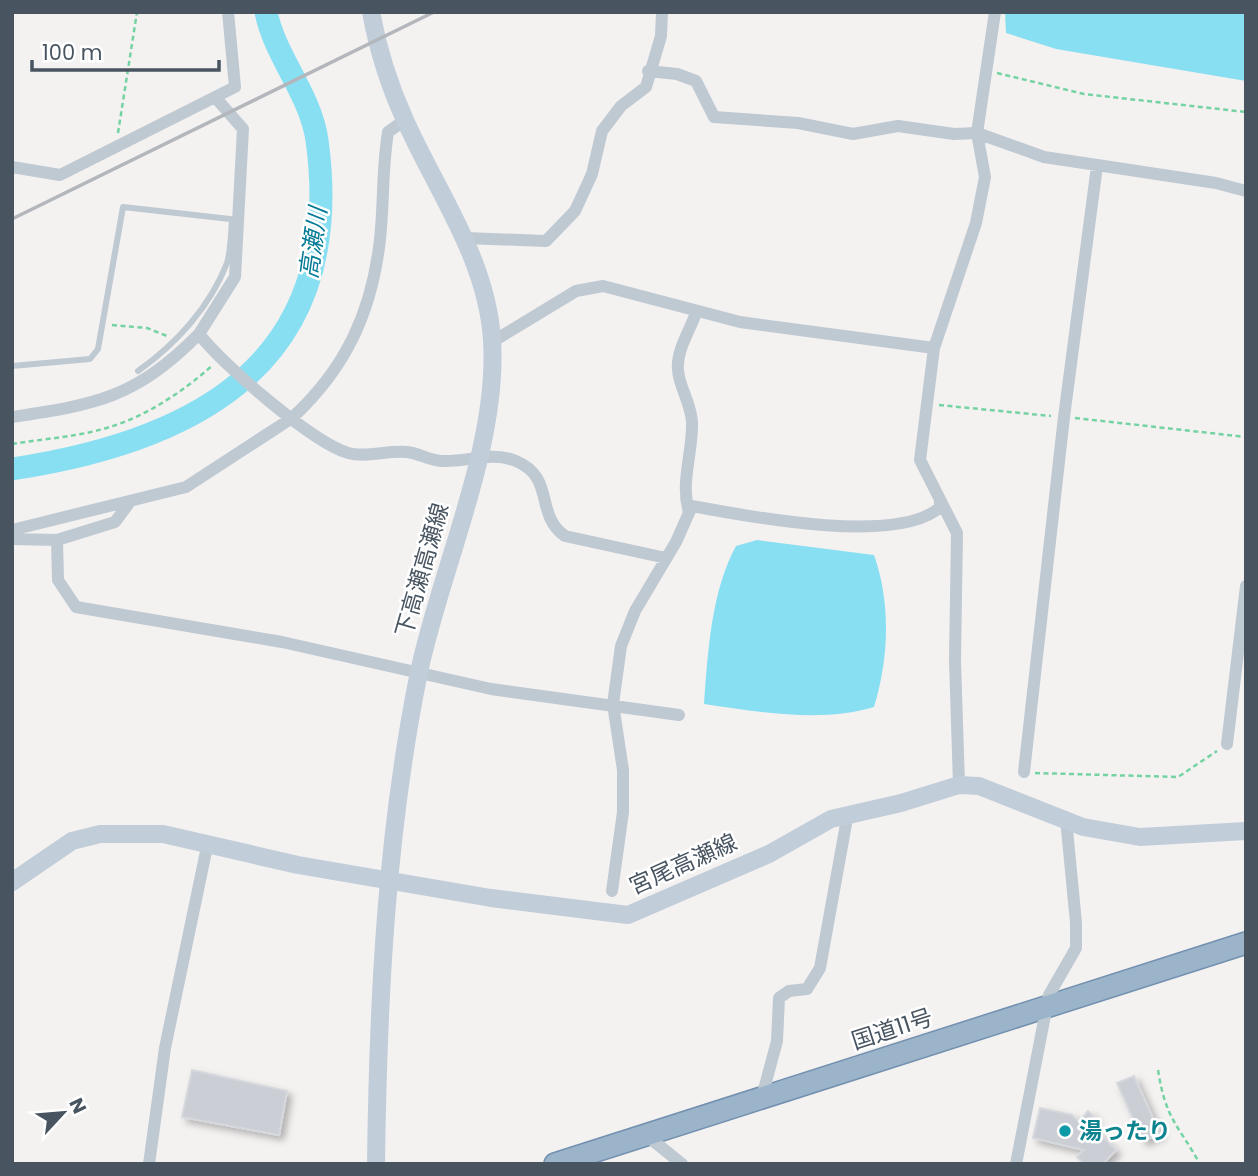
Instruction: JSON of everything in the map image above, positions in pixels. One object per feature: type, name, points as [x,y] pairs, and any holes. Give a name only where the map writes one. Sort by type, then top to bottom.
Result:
[{"type":"highway","name":"国道11号","points":[[555,1164],[1246,943]]},
{"type":"main road","name":"下高瀬高瀬線","points":[[371,12],[385,71],[405,120],[465,238],[486,295],[492,342],[488,405],[477,457],[418,674],[389,881],[377,1049],[376,1164]]},
{"type":"main road","name":"宮尾高瀬線","points":[[12,882],[59,847],[100,834],[163,834],[208,842],[298,865],[389,881],[628,915],[769,853],[819,825],[848,813],[901,803],[960,785],[979,786],[1083,827],[1140,837],[1246,831]]},
{"type":"street","points":[[12,167],[60,175],[235,87],[228,12]]},
{"type":"street","points":[[465,238],[546,241],[575,211],[592,174],[602,131],[621,106],[646,87],[648,71],[661,36],[662,12]]},
{"type":"street","points":[[960,785],[955,660],[957,533],[920,460],[934,348],[976,223],[985,177],[977,133],[995,12]]},
{"type":"street","points":[[648,71],[677,74],[696,81],[714,117],[798,123],[853,134],[898,126],[954,134],[977,133],[1044,157],[1216,183],[1246,191]]},
{"type":"street","points":[[12,417],[103,401],[142,382],[201,337],[234,277],[243,129],[215,97]]},
{"type":"street","points":[[12,530],[186,487],[292,418],[347,354],[365,314],[380,240],[383,161],[388,132],[405,120]]},
{"type":"street","points":[[1024,772],[1064,417],[1097,166]]},
{"type":"street","points":[[492,342],[576,291],[603,286],[740,323],[934,348]]},
{"type":"street","points":[[689,512],[684,493],[692,425],[691,406],[678,370],[681,351],[696,313]]},
{"type":"street","points":[[201,337],[279,409],[326,444],[351,454],[407,452],[441,461],[496,456],[517,461],[535,473],[543,486],[545,508],[553,528],[565,536],[666,558]]},
{"type":"street","points":[[612,891],[622,811],[623,770],[613,704],[621,646],[635,611],[676,542],[692,506],[758,518],[883,526],[933,513],[940,507],[940,500]]},
{"type":"street","points":[[12,539],[57,540],[116,522],[129,503]]},
{"type":"street","points":[[57,540],[58,580],[76,607],[282,642],[491,688],[679,715]]},
{"type":"street","points":[[1227,744],[1246,586]]},
{"type":"street","points":[[762,1097],[777,1041],[779,998],[789,990],[807,989],[820,968],[848,813]]},
{"type":"street","points":[[1016,1164],[1046,1006],[1076,948],[1066,819]]},
{"type":"street","points":[[149,1164],[164,1048],[208,842]]},
{"type":"street","points":[[646,1135],[682,1164]]},
{"type":"lane","points":[[12,366],[90,359],[98,349],[122,207],[236,220],[228,261],[215,287],[176,340],[138,371]]},
{"type":"path","points":[[116,145],[137,12]]},
{"type":"path","points":[[986,70],[1084,94],[1246,113]]},
{"type":"path","points":[[102,324],[147,328],[176,340]]},
{"type":"path","points":[[12,444],[103,429],[158,406],[184,390],[216,362]]},
{"type":"path","points":[[929,404],[1246,437]]},
{"type":"path","points":[[1024,772],[1178,777],[1227,744]]},
{"type":"path","points":[[1158,1070],[1163,1104],[1173,1126],[1200,1164]]},
{"type":"water","points":[[1005,12],[1246,12],[1246,81],[1056,49],[1006,33]]},
{"type":"water","points":[[757,540],[874,555],[883,592],[886,631],[883,669],[874,707],[854,712],[812,715],[768,713],[704,704],[712,623],[721,583],[736,546]]},
{"type":"building","points":[[192,1070],[287,1091],[279,1135],[182,1117]]},
{"type":"building","points":[[1134,1076],[1160,1134],[1143,1141],[1117,1083]]},
{"type":"building","name":"湯ったり","points":[[1040,1108],[1072,1115],[1079,1122],[1088,1111],[1096,1119],[1090,1125],[1116,1150],[1103,1164],[1084,1164],[1077,1157],[1084,1150],[1033,1138]]},
{"type":"waterway","name":"高瀬川","points":[[12,469],[81,455],[145,436],[201,410],[248,375],[284,332],[309,279],[320,216],[317,140],[307,106],[270,28],[266,12]]},
{"type":"railway","points":[[12,219],[434,12]]},
{"type":"place","name":"湯ったり","points":[[1065,1131]]}]
